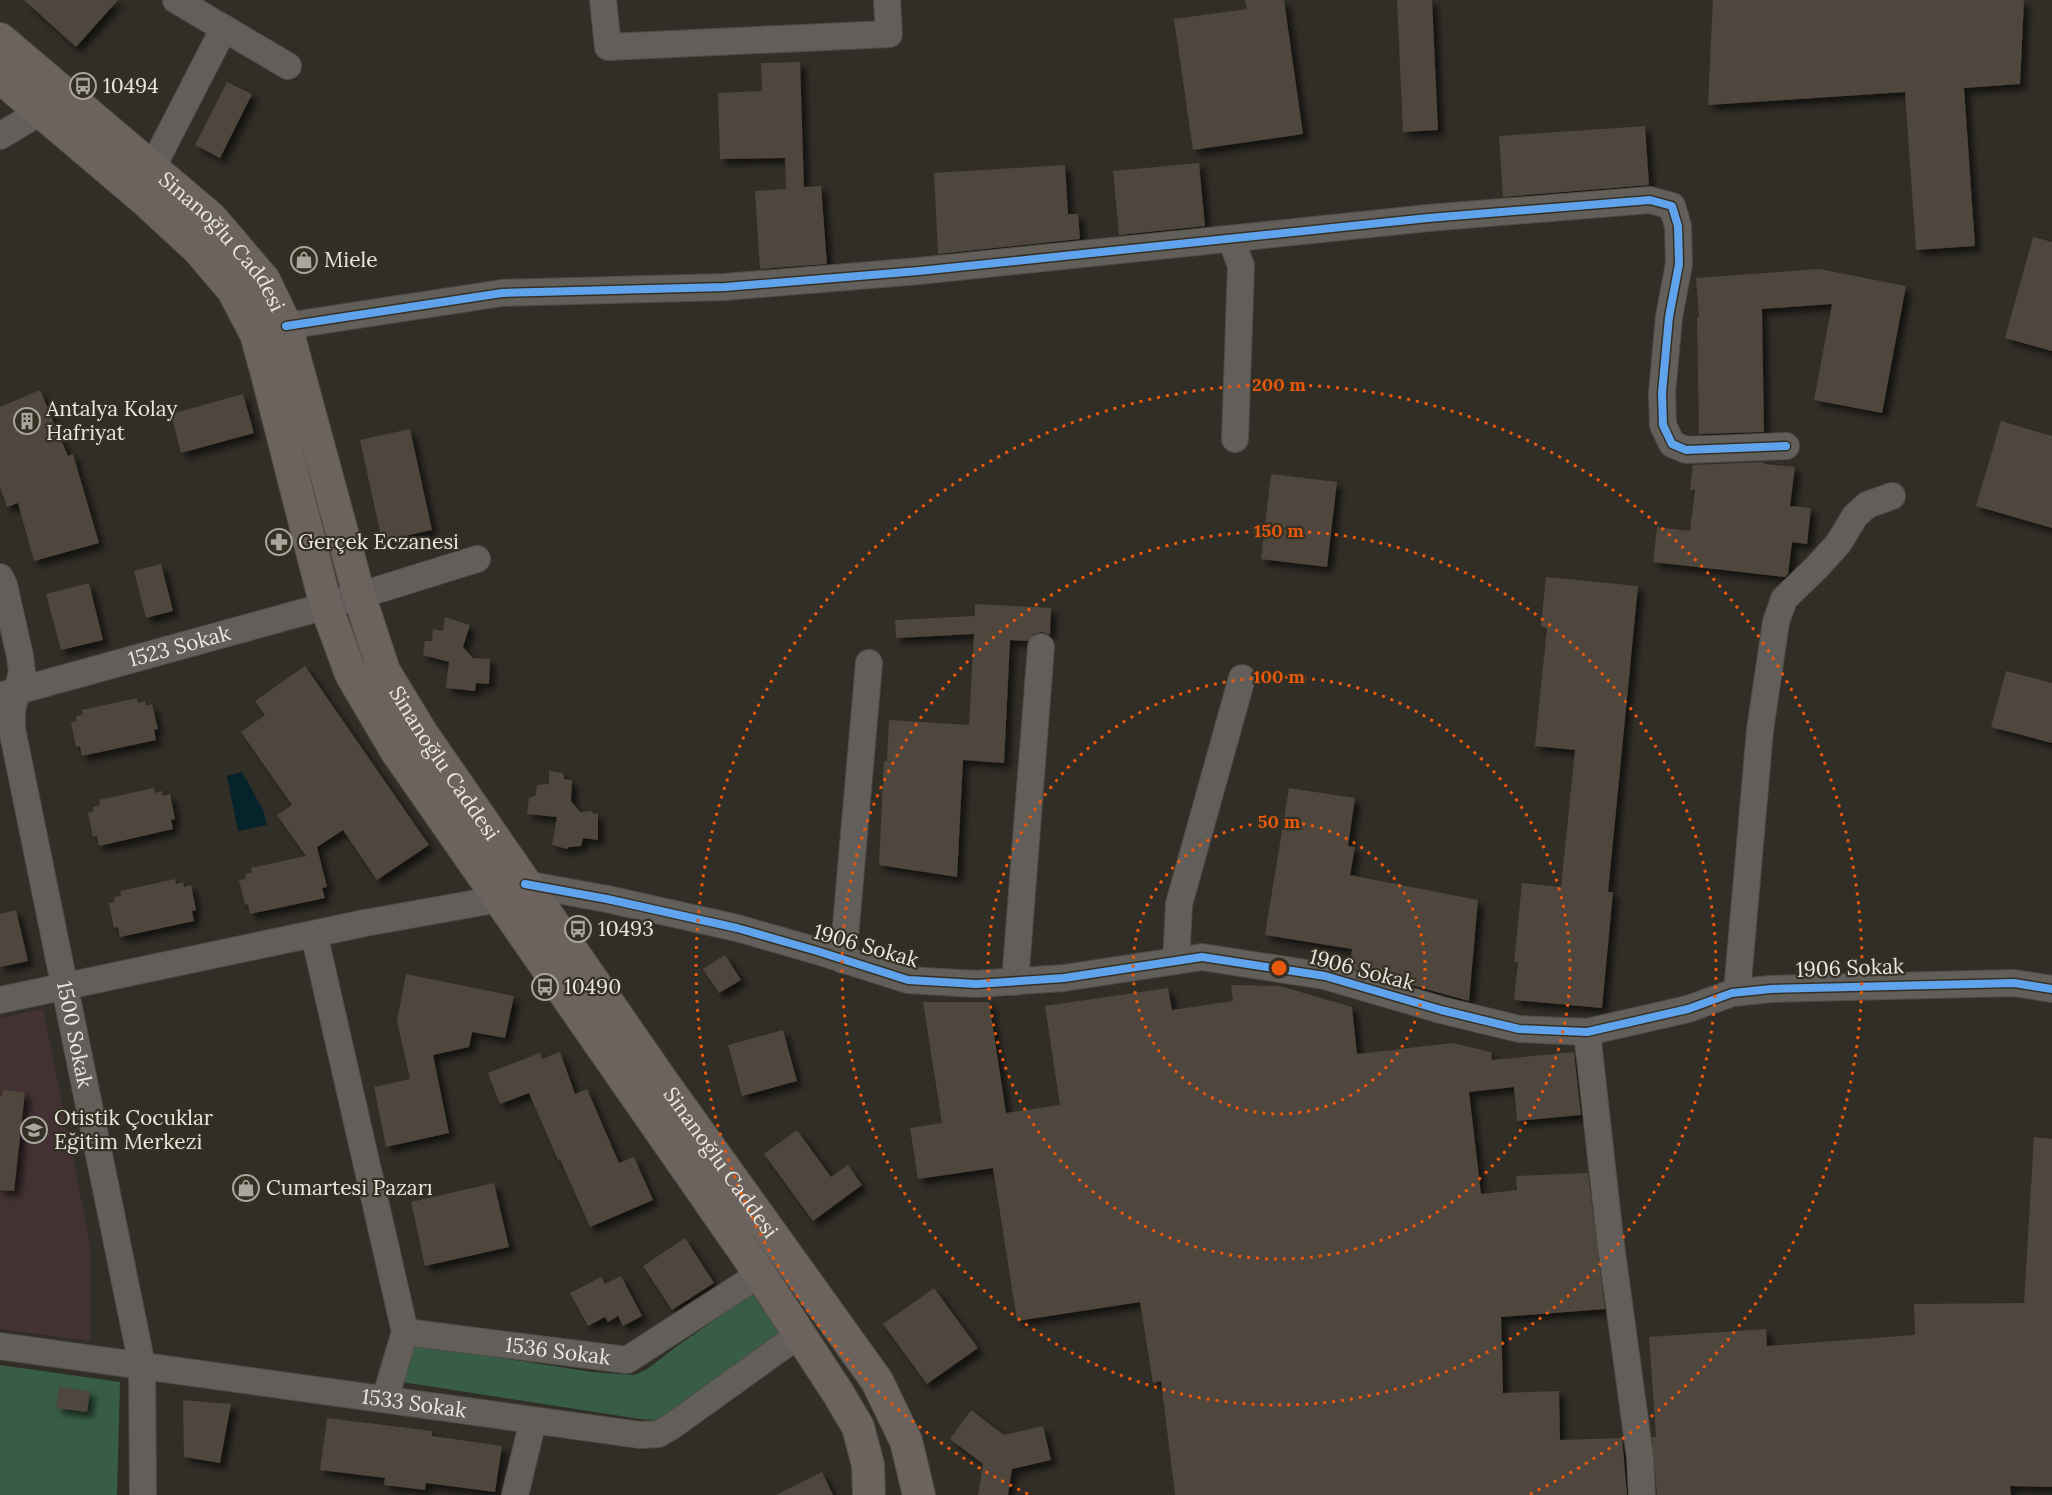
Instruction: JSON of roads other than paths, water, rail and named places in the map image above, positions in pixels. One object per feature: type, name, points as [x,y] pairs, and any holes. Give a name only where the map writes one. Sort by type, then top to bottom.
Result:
[{"type":"main road","name":"Si̇nanoğlu Caddesi","points":[[0,39],[211,218],[264,280],[286,326],[359,595],[384,671],[512,891],[858,1427],[868,1465],[868,1495]]},
{"type":"main road","name":"Si̇nanoğlu Caddesi","points":[[0,77],[145,200],[198,249],[232,290],[255,334],[326,606],[351,674],[397,752],[512,891],[662,1081],[877,1381],[906,1441],[919,1495]]},
{"type":"street","points":[[176,0],[288,66]]},
{"type":"street","points":[[603,0],[608,47],[889,34],[887,0]]},
{"type":"street","points":[[152,168],[224,28]]},
{"type":"street","points":[[0,136],[40,112]]},
{"type":"street","points":[[286,326],[502,293],[725,287],[920,271],[1428,218],[1650,200],[1672,206],[1678,226],[1679,264],[1669,317],[1662,393],[1663,425],[1672,444],[1686,450],[1786,446]]},
{"type":"street","points":[[1231,239],[1241,266],[1235,439]]},
{"type":"street","points":[[1737,992],[1760,730],[1776,622],[1784,599],[1838,544],[1856,516],[1867,505],[1892,496]]},
{"type":"street","name":"1523 Sokak","points":[[8,693],[326,606],[477,559]]},
{"type":"street","name":"1500 Sokak","points":[[0,577],[4,585],[22,672],[8,693],[12,710],[12,729],[142,1365],[143,1495]]},
{"type":"street","points":[[1015,982],[1041,647]]},
{"type":"street","points":[[843,960],[869,663]]},
{"type":"street","points":[[1176,961],[1179,904],[1242,678]]},
{"type":"street","points":[[0,1000],[512,891]]},
{"type":"street","name":"1906 Sokak","points":[[512,891],[607,899],[737,928],[908,980],[976,984],[1015,982],[1064,978],[1202,957],[1325,976],[1441,1010],[1520,1029],[1587,1032],[1688,1009],[1737,992],[1883,985],[2014,983],[2052,989]]},
{"type":"street","points":[[314,934],[405,1332],[385,1399]]},
{"type":"street","points":[[1587,1032],[1640,1458],[1642,1495]]},
{"type":"street","name":"1536 Sokak","points":[[405,1332],[627,1360],[760,1274]]},
{"type":"street","name":"1533 Sokak","points":[[0,1346],[640,1435],[658,1434],[672,1426],[800,1334]]},
{"type":"street","points":[[515,1495],[533,1421]]},
{"type":"water","points":[[242,772],[263,810],[267,825],[238,831],[227,776]]},
{"type":"place","name":"10494","points":[[83,86]]},
{"type":"place","name":"Miele","points":[[304,260]]},
{"type":"place","name":"Antalya Kolay Hafriyat","points":[[27,421]]},
{"type":"place","name":"Gerçek Eczanesi","points":[[279,542]]},
{"type":"place","name":"10493","points":[[578,929]]},
{"type":"place","name":"10490","points":[[545,987]]},
{"type":"place","name":"Otistik Çocuklar Eğitim Merkezi","points":[[34,1130]]},
{"type":"place","name":"Cumartesi Pazarı","points":[[246,1188]]}]
